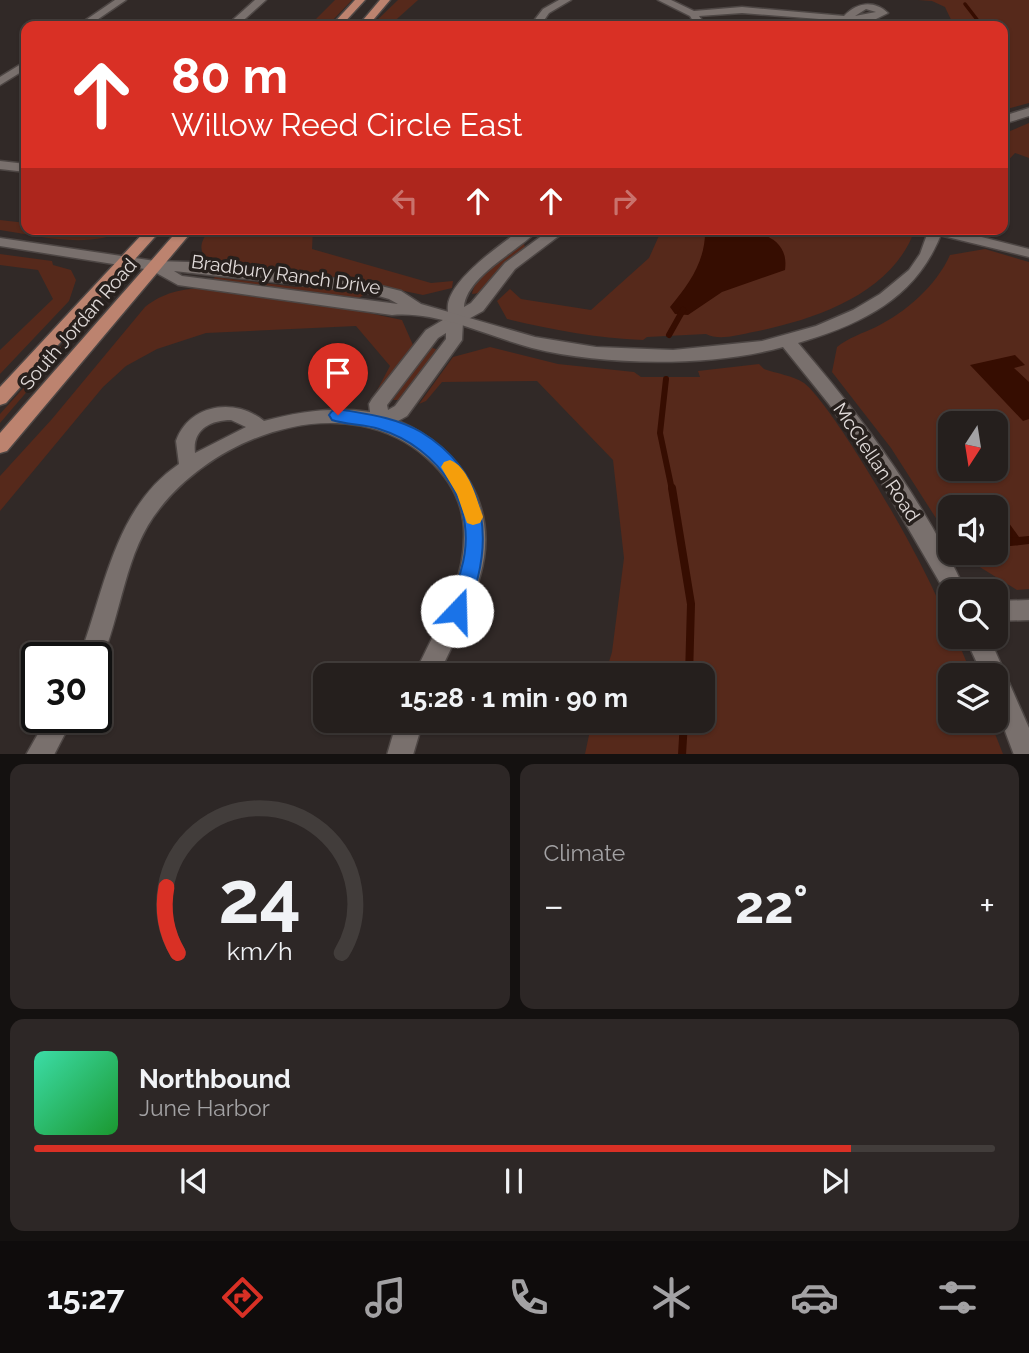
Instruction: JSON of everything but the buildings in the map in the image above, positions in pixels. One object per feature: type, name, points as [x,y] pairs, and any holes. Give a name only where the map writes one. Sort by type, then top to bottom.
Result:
[{"type":"main road","points":[[341,21],[360,0]]},
{"type":"main road","points":[[367,21],[386,0]]},
{"type":"main road","name":"South Jordan Road","points":[[0,398],[150,235]]},
{"type":"main road","name":"South Jordan Road","points":[[0,446],[182,235]]},
{"type":"street","points":[[90,21],[121,0]]},
{"type":"street","points":[[237,21],[261,0]]},
{"type":"street","points":[[539,21],[546,11],[562,0]]},
{"type":"street","points":[[663,0],[693,14],[740,10],[800,17],[848,17]]},
{"type":"street","points":[[693,14],[698,21]]},
{"type":"street","points":[[0,82],[21,67]]},
{"type":"street","points":[[1008,118],[1029,112]]},
{"type":"street","points":[[0,165],[21,167]]},
{"type":"street","points":[[381,422],[401,411],[454,340],[457,300],[469,283],[493,257],[523,235]]},
{"type":"street","points":[[528,235],[538,245]]},
{"type":"street","points":[[457,320],[477,307],[503,273],[552,235]]},
{"type":"street","name":"Bradbury Ranch Drive","points":[[0,242],[127,260],[155,266],[178,280],[392,310],[415,308],[546,345],[596,353],[643,356],[702,355],[787,341],[842,322],[886,298],[915,273],[927,254],[934,235]]},
{"type":"street","points":[[959,235],[1029,253]]},
{"type":"street","name":"McClellan Road","points":[[787,341],[829,391],[880,460],[948,579]]},
{"type":"street","points":[[188,465],[183,452],[184,444],[199,421],[230,412],[248,416],[260,428]]},
{"type":"street","points":[[97,642],[132,532],[151,504],[188,465],[225,442],[260,428],[314,416],[358,417],[381,422],[414,436],[441,457],[466,492],[474,520],[475,552],[467,586],[432,663]]},
{"type":"street","points":[[1008,611],[1029,610]]},
{"type":"street","points":[[1008,708],[1027,754]]},
{"type":"street","points":[[39,754],[52,733]]},
{"type":"street","points":[[400,754],[406,733]]},
{"type":"shaded area","points":[[335,0],[352,0],[332,21],[314,21]]},
{"type":"shaded area","points":[[398,0],[418,0],[395,21],[376,21]]},
{"type":"shaded area","points":[[918,0],[1029,0],[1029,103],[1008,109],[1008,21],[952,21],[945,7],[932,1]]},
{"type":"shaded area","points":[[1029,123],[1029,158],[1015,153],[1008,161],[1008,132]]},
{"type":"shaded area","points":[[0,220],[21,222],[21,234],[0,230]]},
{"type":"shaded area","points":[[30,235],[113,235],[81,240]]},
{"type":"shaded area","points":[[206,235],[313,235],[312,249],[431,283],[453,281],[452,288],[423,295],[371,284],[218,263],[203,254],[203,240]]},
{"type":"shaded area","points":[[659,235],[912,235],[904,252],[889,271],[849,300],[801,320],[735,336],[717,337],[706,334],[647,337],[643,340],[591,335],[507,319],[497,301],[510,289],[521,299],[591,310],[649,258]]},
{"type":"shaded area","points":[[705,235],[763,235],[779,245],[784,256],[785,270],[722,292],[688,315],[675,314],[670,307],[690,281]]},
{"type":"shaded area","points":[[520,244],[525,247],[496,272],[480,293],[472,294],[484,272]]},
{"type":"shaded area","points":[[985,249],[1029,262],[1029,589],[1017,590],[1008,584],[1008,579],[999,579],[976,565],[1008,565],[1008,495],[938,495],[938,521],[891,448],[832,372],[837,347],[887,321],[909,306],[944,266],[950,255]]},
{"type":"shaded area","points":[[0,254],[52,261],[53,265],[71,270],[76,280],[69,301],[0,374],[0,350],[53,299],[38,270],[0,265]]},
{"type":"shaded area","points":[[215,277],[296,287],[320,285],[359,291],[363,295],[357,300],[212,280]]},
{"type":"shaded area","points":[[205,288],[345,308],[402,320],[413,345],[375,394],[390,366],[356,326],[206,333],[157,349],[126,366],[103,387],[0,511],[0,476],[52,419],[145,307],[174,292]]},
{"type":"shaded area","points":[[99,304],[102,304],[0,423],[0,414]]},
{"type":"shaded area","points":[[430,347],[438,350],[402,400],[393,400]]},
{"type":"shaded area","points":[[490,347],[558,364],[634,372],[641,377],[700,377],[698,371],[759,364],[764,369],[804,383],[839,427],[912,547],[938,602],[938,649],[961,649],[967,663],[938,663],[938,733],[995,733],[1003,754],[585,754],[589,733],[715,733],[715,663],[609,663],[624,558],[613,460],[537,381],[442,382],[426,401],[419,404],[453,357]]},
{"type":"shaded area","points":[[1015,355],[1025,365],[1014,368],[1029,382],[1029,419],[1023,421],[970,365]]},
{"type":"waterway","points":[[965,4],[978,21]]},
{"type":"waterway","points":[[669,335],[683,310]]},
{"type":"waterway","points":[[666,379],[660,433],[672,490]]},
{"type":"waterway","points":[[672,488],[691,604],[689,663]]},
{"type":"waterway","points":[[1008,529],[1017,541]]},
{"type":"waterway","points":[[1010,542],[1029,540]]},
{"type":"waterway","points":[[682,754],[683,733]]},
{"type":"slow traffic","points":[[450,467],[466,492],[473,517]]},
{"type":"route","points":[[338,415],[381,422],[414,436],[441,457],[459,480],[471,506],[475,552],[467,586],[457,611]]}]
